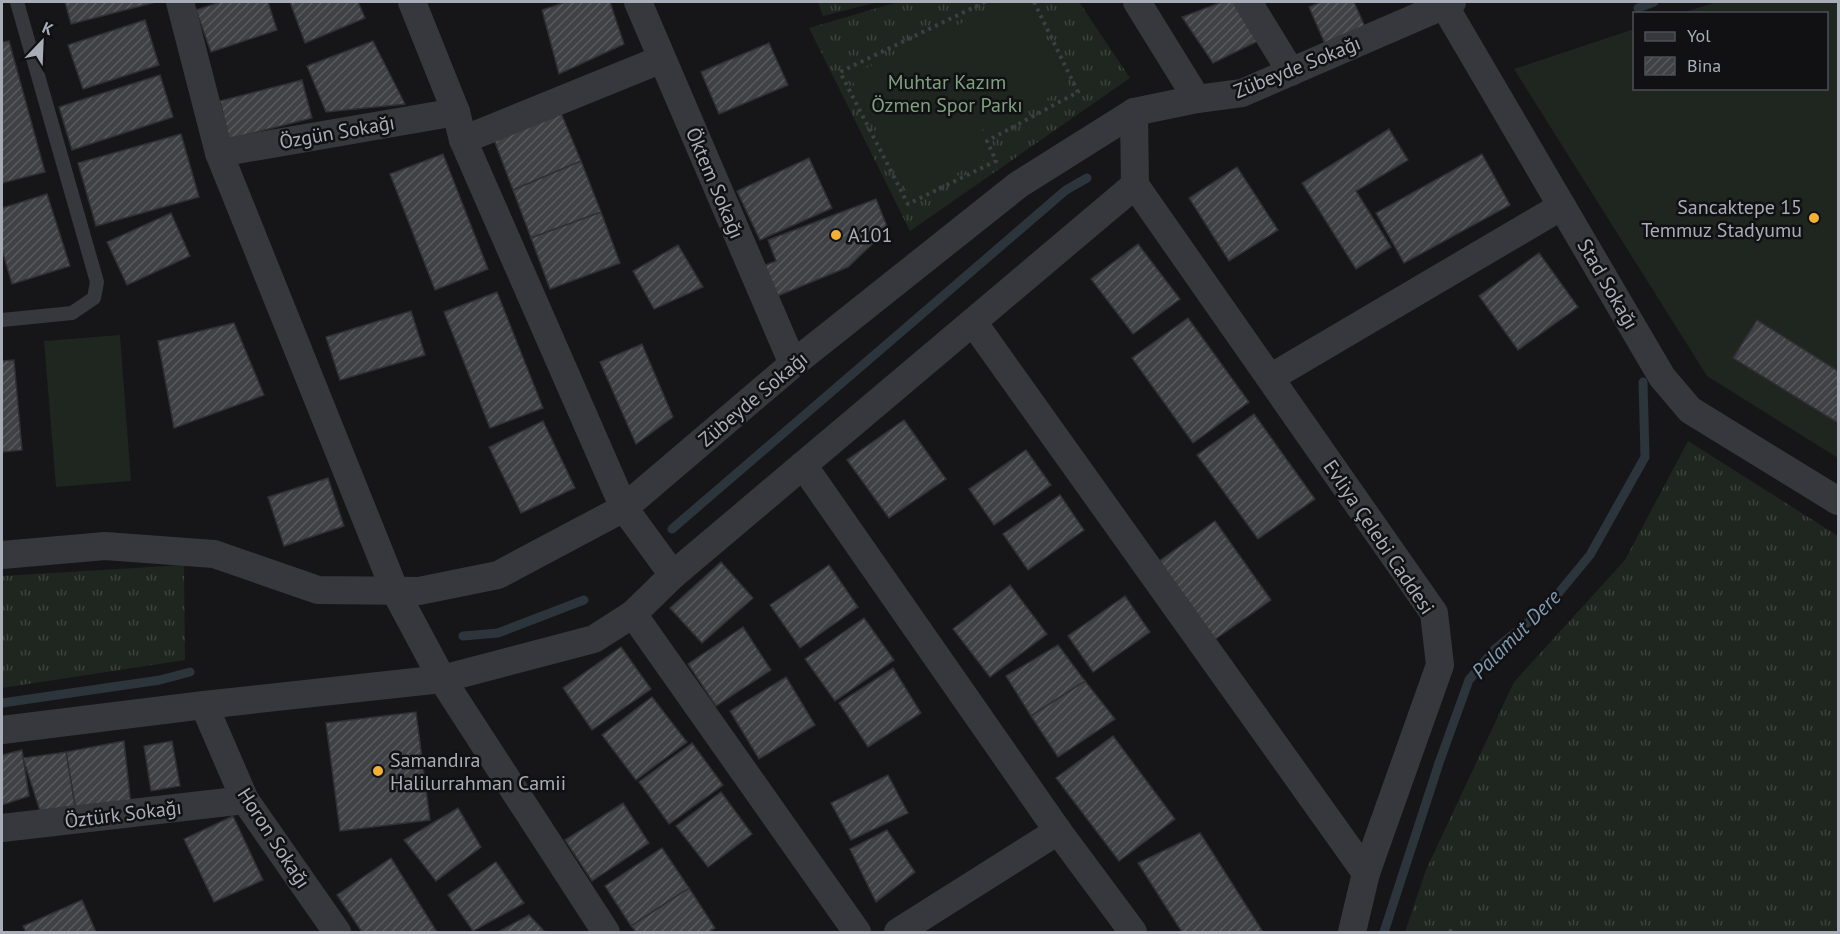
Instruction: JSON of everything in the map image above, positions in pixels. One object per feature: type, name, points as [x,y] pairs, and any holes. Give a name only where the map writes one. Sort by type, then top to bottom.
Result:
[{"type":"street","points":[[180,2],[219,153],[394,591],[442,679],[606,933]]},
{"type":"street","points":[[412,2],[456,111],[463,140],[624,508],[673,574]]},
{"type":"street","name":"Öktem Sokağı","points":[[638,2],[793,364]]},
{"type":"street","points":[[1137,2],[1197,99]]},
{"type":"street","points":[[1248,2],[1292,72]]},
{"type":"street","name":"Zübeyde Sokağı","points":[[2,555],[105,546],[214,554],[318,590],[419,591],[498,575],[624,508],[793,364],[1018,185],[1134,112],[1197,99],[1242,93],[1448,3]]},
{"type":"street","name":"Stad Sokağı","points":[[1448,3],[1562,206],[1662,377],[1690,410],[1839,501]]},
{"type":"street","points":[[463,140],[662,59]]},
{"type":"street","name":"Özgün Sokağı","points":[[219,153],[456,111]]},
{"type":"street","points":[[2,730],[442,679],[594,639],[633,614],[673,574],[1135,186],[1134,112]]},
{"type":"street","name":"Evliya Çelebi Caddesi","points":[[1135,186],[1434,613],[1440,665],[1366,873],[1352,933]]},
{"type":"street","points":[[1270,378],[1562,206]]},
{"type":"street","points":[[973,322],[1366,873]]},
{"type":"street","points":[[803,465],[1058,831],[1133,933]]},
{"type":"street","points":[[633,614],[857,933]]},
{"type":"street","name":"Horon Sokağı","points":[[204,705],[245,800],[337,933]]},
{"type":"street","name":"Öztürk Sokağı","points":[[2,828],[245,800]]},
{"type":"street","points":[[898,933],[1058,831]]},
{"type":"lane","points":[[2,320],[72,313],[94,298],[97,282],[16,2]]},
{"type":"path","points":[[985,2],[840,72],[908,204],[996,161],[987,141],[1078,92],[1034,2]]},
{"type":"green space","points":[[818,2],[878,2],[823,16]]},
{"type":"green space","name":"Muhtar Kazım Özmen Spor Parkı","points":[[898,2],[1079,2],[1130,78],[910,231],[809,28]]},
{"type":"green space","points":[[1003,2],[1029,2],[1070,87],[975,133],[987,158],[910,196],[850,76]]},
{"type":"green space","points":[[1717,2],[1838,2],[1838,458],[1707,376],[1514,69],[1633,29],[1633,90],[1828,90],[1828,12],[1684,12]]},
{"type":"green space","points":[[120,335],[131,481],[56,487],[44,341]]},
{"type":"green space","points":[[1688,441],[1838,536],[1838,932],[1405,932],[1426,870],[1514,682],[1625,560]]},
{"type":"green space","points":[[184,565],[185,660],[2,688],[2,576]]},
{"type":"building","points":[[65,2],[156,2],[71,24]]},
{"type":"building","points":[[220,2],[268,2],[277,30],[211,52],[196,10]]},
{"type":"building","points":[[290,2],[358,2],[365,18],[305,43]]},
{"type":"building","points":[[566,2],[610,2],[624,44],[559,74],[542,10]]},
{"type":"building","points":[[1222,2],[1239,2],[1260,40],[1213,63],[1182,17]]},
{"type":"building","points":[[1321,2],[1354,2],[1369,36],[1329,53],[1309,7]]},
{"type":"building","points":[[145,20],[159,65],[83,89],[68,45]]},
{"type":"building","points":[[9,41],[45,172],[2,183],[2,42]]},
{"type":"building","points":[[373,41],[405,104],[326,112],[307,66]]},
{"type":"building","points":[[769,43],[788,85],[719,114],[701,72]]},
{"type":"building","points":[[160,75],[173,117],[72,150],[59,107]]},
{"type":"building","points":[[302,80],[312,118],[229,139],[220,101]]},
{"type":"building","points":[[561,113],[581,161],[513,190],[493,137]]},
{"type":"building","points":[[1389,129],[1408,160],[1356,191],[1391,247],[1356,269],[1302,183]]},
{"type":"building","points":[[181,134],[199,197],[96,226],[78,163]]},
{"type":"building","points":[[443,154],[488,269],[435,290],[390,174]]},
{"type":"building","points":[[1482,154],[1510,205],[1404,263],[1376,213]]},
{"type":"building","points":[[809,158],[832,208],[760,240],[737,191]]},
{"type":"building","points":[[581,161],[601,212],[531,238],[513,190]]},
{"type":"building","points":[[1237,167],[1278,230],[1229,261],[1189,198]]},
{"type":"building","points":[[47,194],[70,266],[12,284],[2,250],[2,208]]},
{"type":"building","points":[[876,199],[888,229],[848,267],[775,297],[763,266],[776,261],[768,240]]},
{"type":"building","points":[[601,212],[620,263],[550,289],[531,238]]},
{"type":"building","points":[[171,213],[190,256],[127,285],[107,242]]},
{"type":"building","points":[[1138,244],[1180,299],[1133,334],[1091,279]]},
{"type":"building","points":[[678,245],[703,287],[654,309],[633,271]]},
{"type":"building","points":[[1539,253],[1578,307],[1518,350],[1479,296]]},
{"type":"building","points":[[497,292],[543,408],[490,428],[444,312]]},
{"type":"building","points":[[411,311],[425,355],[340,380],[326,337]]},
{"type":"building","points":[[1188,318],[1249,402],[1193,443],[1132,358]]},
{"type":"building","points":[[1757,320],[1838,371],[1838,423],[1733,358]]},
{"type":"building","points":[[234,323],[264,395],[174,428],[158,341]]},
{"type":"building","points":[[642,344],[673,417],[636,444],[600,362]]},
{"type":"building","points":[[14,360],[22,450],[2,452],[2,361]]},
{"type":"building","points":[[1254,414],[1315,499],[1258,539],[1197,455]]},
{"type":"building","points":[[904,420],[946,479],[889,518],[847,460]]},
{"type":"building","points":[[543,421],[575,488],[521,513],[489,447]]},
{"type":"building","points":[[1026,450],[1051,485],[994,525],[969,489]]},
{"type":"building","points":[[328,478],[344,526],[284,546],[268,497]]},
{"type":"building","points":[[1060,495],[1084,530],[1028,570],[1003,534]]},
{"type":"building","points":[[1215,521],[1271,600],[1214,640],[1158,562]]},
{"type":"building","points":[[721,562],[753,598],[702,643],[670,608]]},
{"type":"building","points":[[829,565],[858,607],[800,648],[770,605]]},
{"type":"building","points":[[1010,585],[1047,634],[990,677],[953,629]]},
{"type":"building","points":[[1125,596],[1150,632],[1093,672],[1068,636]]},
{"type":"building","points":[[864,618],[894,660],[835,701],[805,659]]},
{"type":"building","points":[[743,627],[771,670],[716,706],[688,664]]},
{"type":"building","points":[[1058,645],[1085,681],[1031,716],[1006,676]]},
{"type":"building","points":[[621,647],[651,689],[592,730],[563,688]]},
{"type":"building","points":[[893,668],[921,713],[868,747],[839,703]]},
{"type":"building","points":[[786,677],[815,725],[759,759],[730,711]]},
{"type":"building","points":[[1085,681],[1115,719],[1058,757],[1031,716]]},
{"type":"building","points":[[652,697],[687,742],[636,780],[602,735]]},
{"type":"building","name":"Samandıra Halilurrahman Camii","points":[[416,712],[430,820],[340,831],[326,723]]},
{"type":"building","points":[[1113,736],[1175,819],[1119,861],[1056,778]]},
{"type":"building","points":[[124,741],[131,806],[75,806],[66,752]]},
{"type":"building","points":[[172,741],[180,786],[151,791],[144,746]]},
{"type":"building","points":[[692,743],[723,785],[669,824],[639,782]]},
{"type":"building","points":[[22,750],[29,796],[2,805],[2,755]]},
{"type":"building","points":[[66,752],[75,806],[40,811],[23,758]]},
{"type":"building","points":[[888,775],[908,813],[851,840],[831,803]]},
{"type":"building","points":[[721,792],[752,834],[708,867],[676,826]]},
{"type":"building","points":[[623,803],[649,843],[592,881],[565,840]]},
{"type":"building","points":[[458,808],[481,847],[436,881],[404,840]]},
{"type":"building","points":[[233,816],[263,880],[214,902],[184,839]]},
{"type":"building","points":[[887,830],[915,872],[876,902],[850,849]]},
{"type":"building","points":[[1200,833],[1263,932],[1182,932],[1138,863]]},
{"type":"building","points":[[662,848],[689,888],[631,926],[605,886]]},
{"type":"building","points":[[391,858],[437,932],[362,932],[337,895]]},
{"type":"building","points":[[496,862],[524,903],[473,931],[448,895]]},
{"type":"building","points":[[689,888],[715,928],[709,932],[636,932],[631,926]]},
{"type":"building","points":[[82,900],[96,932],[26,932],[23,926]]},
{"type":"building","points":[[529,915],[545,932],[498,932]]},
{"type":"waterway","name":"Palamut Dere","points":[[1638,8],[1654,2]]},
{"type":"waterway","points":[[672,529],[1066,190],[1087,178]]},
{"type":"waterway","name":"Palamut Dere","points":[[1384,932],[1439,763],[1469,680],[1495,649],[1547,607],[1590,555],[1645,457],[1643,382]]},
{"type":"waterway","points":[[463,636],[498,633],[584,600]]},
{"type":"waterway","points":[[2,703],[160,680],[190,672]]},
{"type":"place","name":"Sancaktepe 15 Temmuz Stadyumu","points":[[1814,218]]},
{"type":"place","name":"A101","points":[[836,235]]},
{"type":"place","name":"Samandıra Halilurrahman Camii","points":[[378,771]]}]
